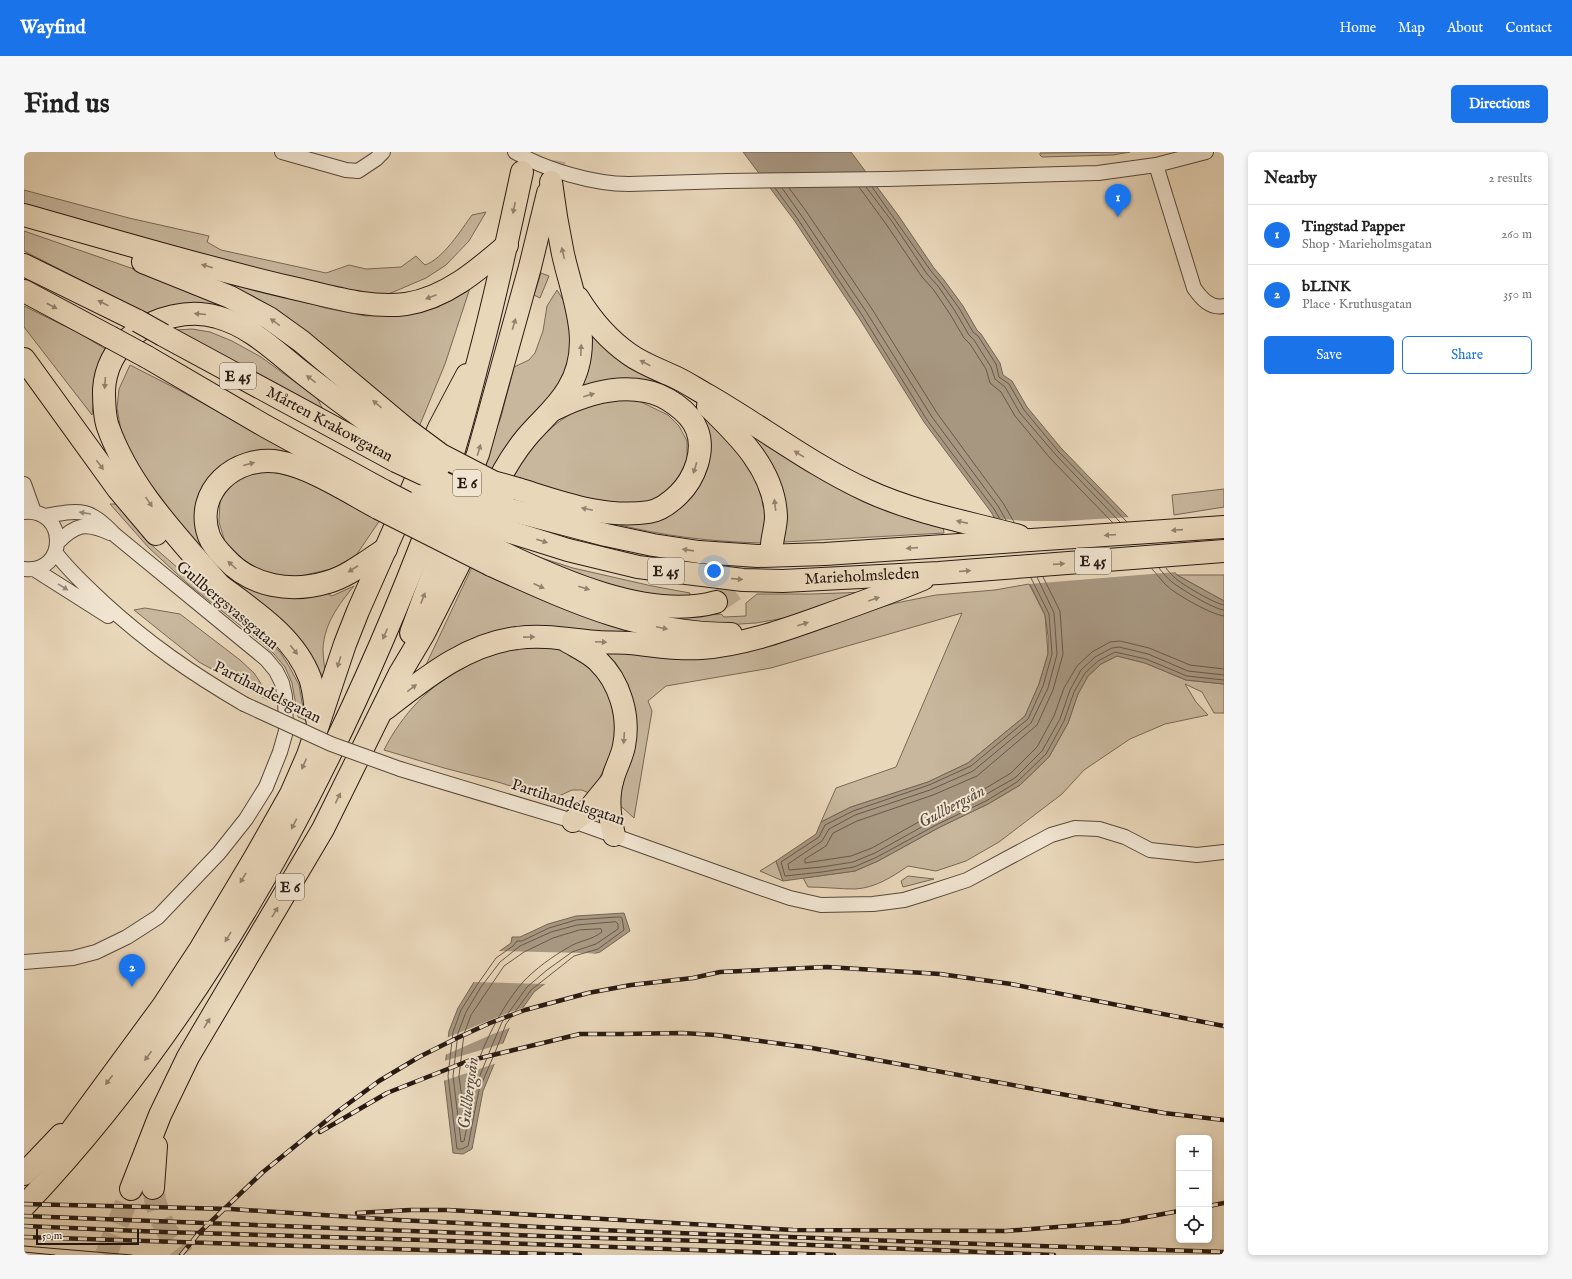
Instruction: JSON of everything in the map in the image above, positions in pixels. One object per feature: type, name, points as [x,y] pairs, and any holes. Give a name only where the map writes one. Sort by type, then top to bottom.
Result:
[{"type":"highway","name":"E 6","points":[[24,1206],[95,1127],[158,1042],[202,979],[270,868],[287,837],[361,688],[412,569],[458,440],[480,355],[522,172]]},
{"type":"highway","name":"E 6","points":[[142,1188],[160,1116],[188,1057],[323,829],[399,675],[414,622],[478,454],[530,267],[551,182],[556,222],[573,291]]},
{"type":"highway","points":[[24,216],[244,277],[369,304],[407,304],[434,296],[465,278],[506,244]]},
{"type":"highway","points":[[24,216],[184,277],[230,297],[269,318],[301,341],[392,469],[494,557],[573,601],[599,611],[634,621],[666,629],[698,633],[768,635]]},
{"type":"highway","name":"Mårten Krakowgatan","points":[[24,265],[138,321],[163,335],[392,469],[447,507],[512,507]]},
{"type":"highway","name":"Mårten Krakowgatan","points":[[24,291],[146,357],[247,402],[320,445],[392,469]]},
{"type":"highway","points":[[573,291],[589,313],[616,344],[630,355],[708,396],[815,464],[863,489],[903,505],[1004,537]]},
{"type":"highway","points":[[399,675],[424,633],[508,463],[526,438],[553,410],[568,390],[575,377],[581,356],[581,326],[573,291]]},
{"type":"highway","points":[[221,587],[154,508],[124,463],[107,425],[104,400],[105,377],[112,358],[132,335],[149,325],[178,315],[198,314],[217,316],[237,325],[258,337],[357,415],[392,469]]},
{"type":"highway","points":[[24,353],[77,434]]},
{"type":"highway","points":[[24,1195],[163,1006],[201,948],[291,794],[308,755],[345,644],[439,428],[458,391],[480,355]]},
{"type":"highway","points":[[24,359],[77,434],[118,488],[162,541],[244,603],[277,631],[303,662],[311,680],[318,727]]},
{"type":"highway","points":[[676,378],[728,426],[761,468],[770,484],[775,501],[776,518],[772,544]]},
{"type":"highway","points":[[386,549],[346,574],[329,582],[311,586],[271,586],[250,579],[232,566],[218,551],[209,537],[207,512],[209,500],[217,483],[224,476],[244,465],[265,461],[279,461],[307,470],[441,470],[512,507],[570,505],[597,511],[632,514],[650,512],[664,507],[685,489],[697,468],[700,446],[697,429],[686,414],[668,398],[646,391],[622,388],[593,394],[572,401],[553,410]]},
{"type":"highway","name":"Marieholmsleden","points":[[512,507],[538,516],[606,535],[653,545],[699,552],[758,556],[825,554],[1004,537]]},
{"type":"highway","name":"Marieholmsleden","points":[[512,507],[568,550],[638,567],[742,580],[783,581],[939,573],[1224,551]]},
{"type":"highway","name":"E 45","points":[[1004,537],[1034,540],[1224,526]]},
{"type":"highway","points":[[494,557],[610,596],[671,607],[693,606],[716,602]]},
{"type":"highway","points":[[381,712],[442,667],[472,650],[492,643],[517,638],[563,638],[700,649],[726,646],[768,635],[879,597],[939,573]]},
{"type":"highway","points":[[563,638],[597,660],[608,673],[622,700],[625,712],[624,745],[612,780],[608,806],[614,835]]},
{"type":"highway","points":[[573,821],[590,808],[612,780]]},
{"type":"highway","points":[[24,1174],[86,1110]]},
{"type":"street","points":[[282,152],[346,170],[358,171],[376,159],[383,152]]},
{"type":"street","points":[[515,152],[534,162],[572,174],[613,184],[887,179],[1098,173],[1156,166],[1206,152]]},
{"type":"street","points":[[1156,166],[1194,288],[1203,300],[1223,307]]},
{"type":"street","name":"Partihandelsgatan","points":[[24,484],[34,514],[54,528],[57,535],[56,547],[47,563],[29,569]]},
{"type":"street","name":"Gullbergsvassgatan","points":[[24,962],[73,958],[96,952],[115,944],[158,917],[219,852],[246,819],[266,787],[280,752],[286,731],[285,696],[282,683],[276,671],[266,658],[115,535],[102,521],[93,515],[84,512],[34,514]]},
{"type":"street","name":"Gullbergsvassgatan","points":[[56,547],[76,527],[86,526],[98,528],[115,535]]},
{"type":"street","name":"Partihandelsgatan","points":[[56,547],[73,575],[139,634],[168,657],[244,704],[331,744],[400,769],[573,821],[790,898],[821,905],[873,904],[904,900],[967,880],[1007,860],[1051,835],[1074,828],[1099,829],[1125,837],[1150,850],[1197,855],[1224,852]]},
{"type":"street","name":"Partihandelsgatan","points":[[29,569],[139,634]]},
{"type":"shaded area","points":[[1130,152],[1113,155],[1042,157],[1040,155],[1040,153]]},
{"type":"shaded area","points":[[24,190],[129,218],[209,236],[207,242],[221,250],[326,273],[349,265],[366,269],[401,267],[416,256],[425,265],[432,262],[445,250],[472,215],[486,212],[469,241],[446,265],[426,278],[384,296],[300,284],[24,207]]},
{"type":"shaded area","points":[[24,231],[180,285],[256,320],[316,363],[325,378],[257,328],[149,315],[24,251]]},
{"type":"shaded area","points":[[156,258],[325,308],[366,316],[414,313],[438,307],[470,288],[445,364],[419,427]]},
{"type":"shaded area","points":[[541,273],[549,276],[540,298],[534,295]]},
{"type":"shaded area","points":[[557,290],[568,308],[572,321],[569,371],[494,470],[485,466],[489,449],[501,417],[514,367],[529,360],[535,353],[543,331],[547,306]]},
{"type":"shaded area","points":[[24,306],[79,333],[107,350],[94,396],[92,415],[24,327]]},
{"type":"shaded area","points":[[590,326],[607,349],[623,364],[672,390],[701,411],[742,457],[762,490],[767,506],[767,519],[763,543],[687,538],[612,523],[666,514],[683,505],[698,489],[706,471],[690,409],[578,387]]},
{"type":"shaded area","points":[[192,329],[210,332],[232,341],[261,357],[317,398],[327,417],[176,330]]},
{"type":"shaded area","points":[[130,365],[284,448],[292,458],[219,472],[209,553],[325,592],[332,596],[354,586],[333,615],[326,631],[323,649],[325,677],[320,680],[251,597],[195,550],[141,478],[121,431],[117,408],[119,389]]},
{"type":"shaded area","points":[[621,399],[639,401],[668,415],[679,426],[687,441],[687,463],[680,482],[649,505],[626,506],[583,499],[514,477],[519,466],[533,446],[542,436],[561,420],[591,404]]},
{"type":"shaded area","points":[[738,425],[943,526],[944,533],[784,542],[783,491],[770,468]]},
{"type":"shaded area","points":[[258,471],[273,472],[305,481],[337,496],[380,520],[357,554],[335,568],[292,578],[266,573],[245,561],[225,542],[219,522],[220,501],[229,485],[243,476]]},
{"type":"shaded area","points":[[1224,489],[1224,507],[1174,515],[1172,495]]},
{"type":"shaded area","points":[[110,504],[117,504],[147,541],[203,590],[261,635],[280,652],[299,685],[305,720],[298,717],[292,683],[285,667],[274,654],[188,584],[149,548]]},
{"type":"shaded area","points":[[529,554],[573,568],[690,593],[689,597],[660,596],[589,581]]},
{"type":"shaded area","points":[[473,565],[543,600],[571,612],[630,630],[657,636],[539,629],[424,669]]},
{"type":"shaded area","points":[[1177,575],[1224,575],[1224,601]]},
{"type":"shaded area","points":[[1029,584],[1045,615],[1048,654],[1039,684],[1025,716],[968,763],[928,782],[851,807],[821,822],[836,788],[896,767],[962,613],[771,668],[666,686],[648,701],[652,711],[634,818],[616,804],[623,682],[605,652],[727,654],[775,645],[845,617],[896,603],[936,595],[995,590]]},
{"type":"shaded area","points":[[869,592],[796,616],[756,623],[724,625],[691,623],[621,608],[697,616],[721,614],[724,617],[746,616],[746,603],[757,594]]},
{"type":"shaded area","points":[[145,608],[180,614],[240,660],[254,673],[268,700],[199,662],[134,610]]},
{"type":"shaded area","points":[[529,647],[557,648],[579,658],[598,676],[611,698],[615,710],[617,731],[612,750],[600,778],[591,794],[582,790],[572,790],[559,796],[548,798],[498,782],[384,750],[399,724],[408,713],[440,682],[484,655]]},
{"type":"shaded area","points":[[1117,656],[1145,663],[1186,680],[1224,684],[1224,713],[1214,713],[1202,692],[1185,684],[1196,702],[1208,715],[1165,724],[1130,739],[1084,770],[1062,794],[999,842],[966,861],[936,871],[908,866],[883,881],[869,887],[849,889],[808,887],[803,878],[855,871],[878,861],[940,827],[988,804],[1020,785],[1049,757],[1068,723],[1078,694],[1088,676],[1101,664]]},
{"type":"shaded area","points":[[776,861],[783,881],[760,871]]},
{"type":"shaded area","points":[[908,876],[934,879],[903,887],[901,881]]},
{"type":"water","name":"Gullbergsån","points":[[743,152],[851,152],[963,306],[977,330],[1000,363],[1003,375],[1012,381],[1027,407],[1061,448],[1127,516],[1177,575],[1224,601],[1224,684],[1186,680],[1145,663],[1117,656],[1101,664],[1088,676],[1078,694],[1068,723],[1049,757],[1020,785],[988,804],[940,827],[878,861],[855,871],[783,881],[776,861],[816,834],[821,822],[851,807],[928,782],[968,763],[1025,716],[1039,684],[1048,654],[1048,636],[1045,615],[1015,554],[991,512],[924,422],[859,318],[794,220]]},
{"type":"water","name":"Gullbergsån","points":[[624,913],[630,931],[600,952],[577,959],[534,992],[510,1026],[483,1091],[472,1149],[463,1154],[453,1153],[444,1076],[449,1031],[458,1008],[474,982],[494,955],[511,943],[512,937],[520,937],[548,924],[576,916]]},
{"type":"pier","points":[[1131,517],[1176,572],[1029,584],[994,518],[1024,521],[1064,521]]},
{"type":"pier","points":[[496,951],[601,954],[577,961],[547,984],[472,982],[492,954]]},
{"type":"pier","points":[[526,1007],[512,1027],[445,1055],[446,1038]]},
{"type":"pier","points":[[505,1043],[497,1063],[443,1081],[444,1061]]},
{"type":"tunnel","points":[[551,182],[556,152]]},
{"type":"tunnel","points":[[716,602],[742,585],[756,571],[772,544]]},
{"type":"tunnel","points":[[153,1188],[157,1207],[163,1224],[184,1255]]},
{"type":"tunnel","points":[[106,1255],[131,1189]]},
{"type":"tram line","points":[[24,1246],[132,1255]]},
{"type":"tram line","points":[[24,1252],[55,1255]]},
{"type":"railway","points":[[181,1255],[199,1233],[263,1172],[337,1112],[379,1081],[419,1057],[490,1023],[525,1010],[588,993],[631,985],[693,978],[720,972],[827,967],[940,974],[1011,984],[1224,1026]]},
{"type":"railway","points":[[320,1132],[387,1093],[468,1061],[580,1034],[682,1033],[716,1035],[812,1048],[1164,1113],[1224,1120]]},
{"type":"railway","points":[[1212,1205],[1224,1203]]},
{"type":"railway","points":[[24,1204],[231,1209],[398,1220],[599,1230],[1224,1252]]},
{"type":"railway","points":[[357,1213],[410,1210],[448,1210],[793,1230],[1006,1231],[1120,1222],[1176,1212]]},
{"type":"railway","points":[[24,1216],[1054,1255]]},
{"type":"railway","points":[[24,1226],[834,1255]]},
{"type":"railway","points":[[24,1237],[580,1255]]},
{"type":"place","name":"Tingstad Papper","points":[[1118,217]]},
{"type":"place","name":"bLINK","points":[[132,987]]}]
